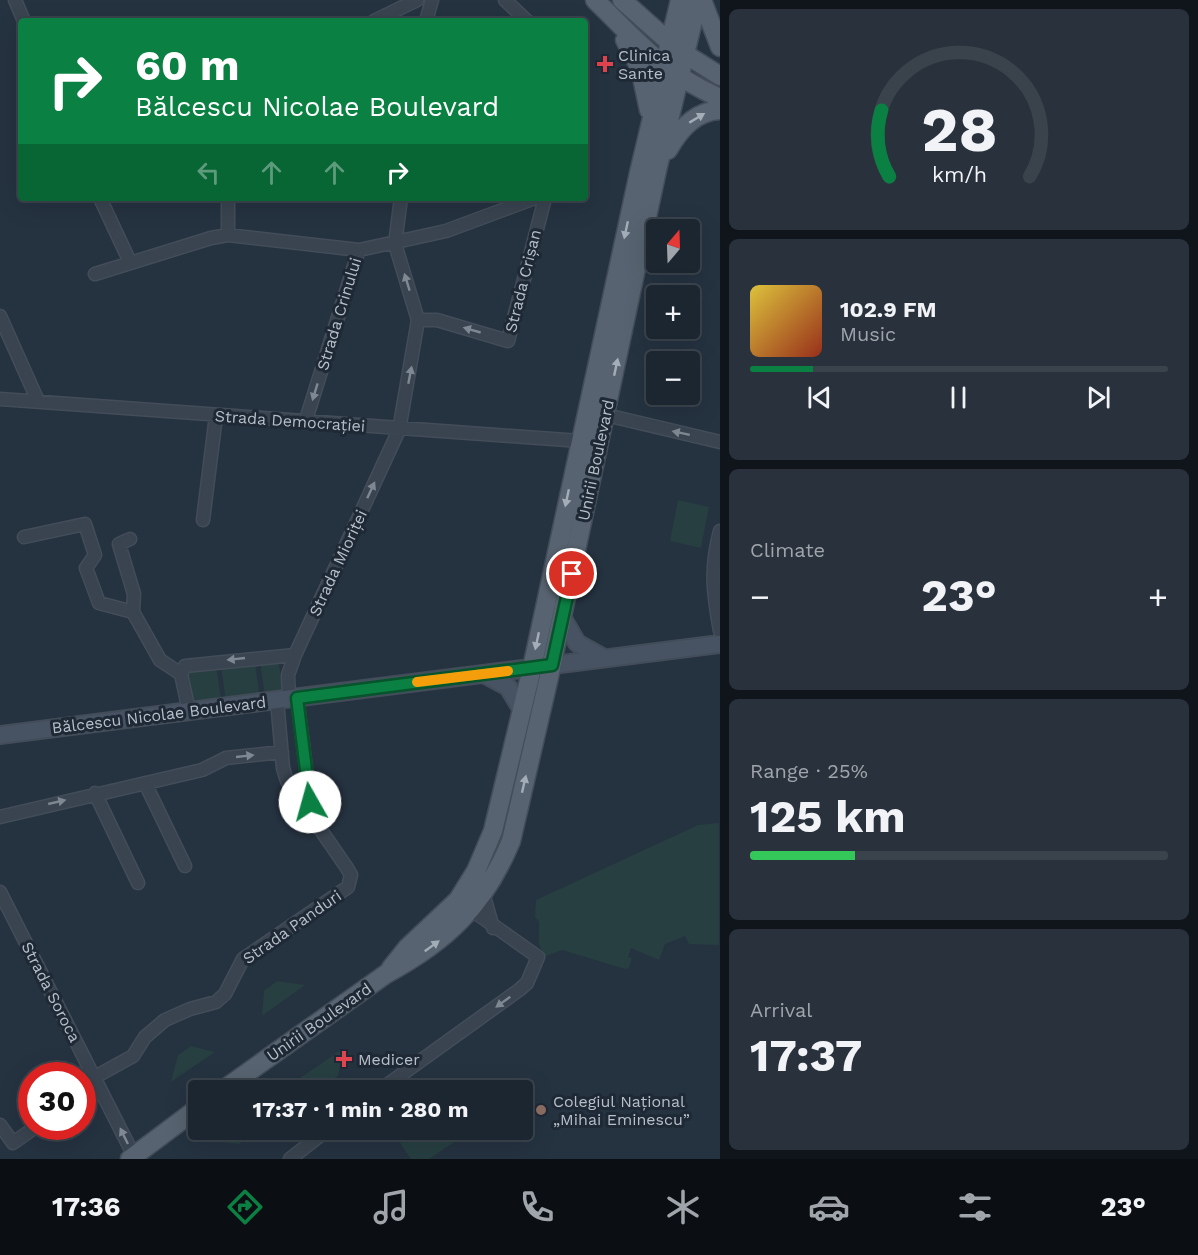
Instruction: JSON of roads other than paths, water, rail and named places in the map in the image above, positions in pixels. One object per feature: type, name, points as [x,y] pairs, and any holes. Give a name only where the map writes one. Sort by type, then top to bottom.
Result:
[{"type":"main road","points":[[622,0],[669,43],[720,76]]},
{"type":"main road","name":"Unirii Boulevard","points":[[476,900],[481,861],[493,831],[532,668],[650,123],[680,0]]},
{"type":"main road","points":[[700,0],[720,47]]},
{"type":"main road","name":"Unirii Boulevard","points":[[237,1080],[386,975],[415,959],[476,900],[511,841],[552,665],[657,170],[684,54],[700,0]]},
{"type":"main road","points":[[600,4],[663,67],[679,78],[720,98]]},
{"type":"main road","points":[[600,4],[640,68],[650,123]]},
{"type":"main road","points":[[657,170],[679,131],[697,116],[720,111]]},
{"type":"main road","points":[[476,900],[481,861]]},
{"type":"main road","points":[[133,1158],[188,1116]]},
{"type":"street","points":[[15,0],[23,18]]},
{"type":"street","points":[[380,18],[417,0]]},
{"type":"street","points":[[427,18],[432,0]]},
{"type":"street","points":[[505,0],[524,18]]},
{"type":"street","points":[[101,201],[130,262]]},
{"type":"street","points":[[228,201],[228,236]]},
{"type":"street","points":[[399,430],[418,320],[395,244],[401,201]]},
{"type":"street","name":"Strada Crișan","points":[[395,244],[446,231],[527,201]]},
{"type":"street","name":"Strada Crișan","points":[[418,320],[437,320],[508,341],[544,201]]},
{"type":"street","points":[[95,274],[211,238],[228,236],[359,250]]},
{"type":"street","name":"Strada Crinului","points":[[305,423],[359,250],[395,244]]},
{"type":"street","points":[[0,316],[38,401]]},
{"type":"street","name":"Strada Democrației","points":[[0,399],[399,430],[580,441]]},
{"type":"street","points":[[606,415],[720,442]]},
{"type":"street","points":[[203,520],[216,416]]},
{"type":"street","name":"Strada Mioriței","points":[[288,699],[288,675],[295,655],[399,430]]},
{"type":"street","points":[[24,537],[85,524],[95,555],[86,568],[99,603],[133,612]]},
{"type":"street","points":[[720,531],[712,560],[712,584],[720,631]]},
{"type":"street","points":[[130,539],[119,544],[134,594],[133,612],[160,660],[181,674]]},
{"type":"street","points":[[562,617],[577,643],[602,657]]},
{"type":"street","name":"Bălcescu Nicolae Boulevard","points":[[0,735],[532,668],[602,657],[720,644]]},
{"type":"street","points":[[189,711],[181,674],[185,666],[295,655]]},
{"type":"street","points":[[484,674],[508,687],[522,710]]},
{"type":"street","name":"Strada Panduri","points":[[96,1076],[134,1056],[145,1037],[165,1020],[190,1009],[216,1002],[225,994],[243,959],[348,887],[351,875],[347,868],[287,782],[282,752],[288,699]]},
{"type":"street","name":"Strada Panduri","points":[[288,699],[312,820]]},
{"type":"street","points":[[0,817],[95,793],[208,769],[226,758],[282,752]]},
{"type":"street","points":[[145,783],[185,866]]},
{"type":"street","points":[[95,793],[138,883]]},
{"type":"street","name":"Strada Soroca","points":[[0,892],[87,1062]]},
{"type":"street","points":[[394,1080],[527,983],[538,957],[494,928],[476,900]]},
{"type":"street","name":"Strada Soroca","points":[[96,1079],[133,1158]]},
{"type":"street","points":[[0,1125],[13,1143],[18,1139]]},
{"type":"street","points":[[290,1159],[314,1140]]},
{"type":"place","name":"Clinica Sante","points":[[605,64]]},
{"type":"place","name":"Medicer","points":[[344,1059]]},
{"type":"place","name":"Colegiul Național „Mihai Eminescu”","points":[[541,1110]]}]
